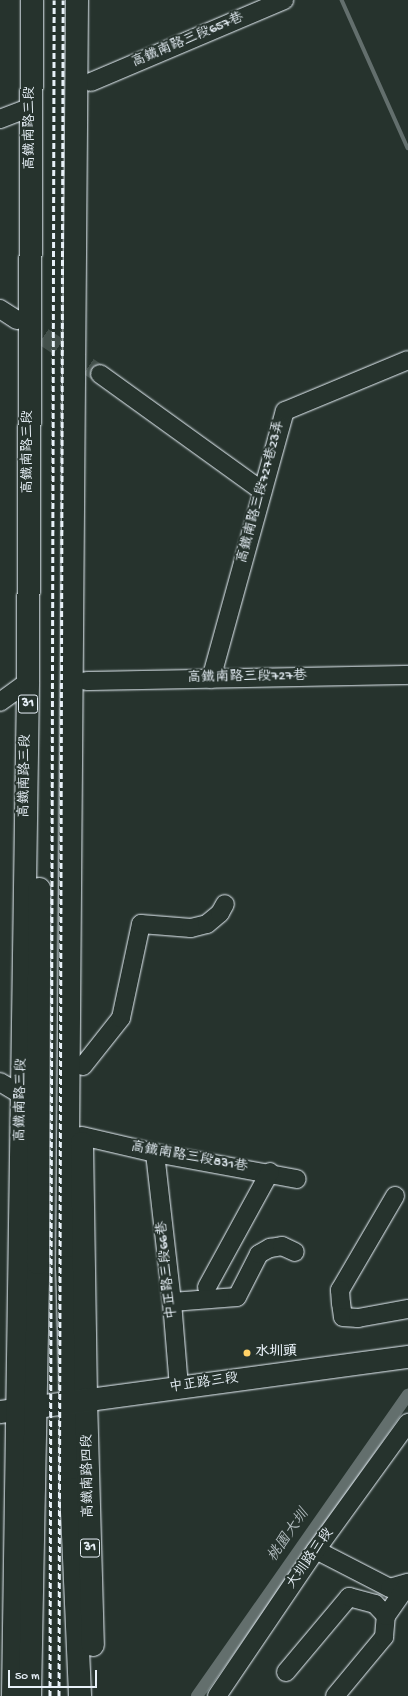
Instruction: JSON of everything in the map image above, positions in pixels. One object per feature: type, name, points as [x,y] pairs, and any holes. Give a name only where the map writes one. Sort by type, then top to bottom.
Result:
[{"type":"main road","name":"高鐵南路三段","points":[[18,1409],[28,682],[32,0]]},
{"type":"main road","name":"高鐵南路三段","points":[[18,1409],[39,831],[47,0]]},
{"type":"main road","name":"31","points":[[77,0],[66,1267],[78,1401]]},
{"type":"main road","name":"31","points":[[78,1401],[83,1066],[92,0]]},
{"type":"main road","points":[[26,784],[39,831]]},
{"type":"main road","name":"中正路三段","points":[[18,1409],[404,1357]]},
{"type":"main road","name":"高鐵南路四段","points":[[78,1401],[71,1489],[80,1696]]},
{"type":"main road","name":"高鐵南路四段","points":[[78,1401],[94,1696]]},
{"type":"main road","name":"31","points":[[12,1696],[18,1409]]},
{"type":"main road","name":"31","points":[[18,1409],[30,1696]]},
{"type":"street","name":"高鐵南路三段657巷","points":[[91,82],[284,0]]},
{"type":"street","points":[[0,119],[31,106]]},
{"type":"street","points":[[0,309],[17,320]]},
{"type":"street","name":"高鐵南路三段727巷23弄","points":[[211,679],[285,411],[408,360]]},
{"type":"street","points":[[100,374],[262,491]]},
{"type":"street","name":"高鐵南路三段727巷","points":[[86,682],[408,675]]},
{"type":"street","points":[[0,702],[28,682]]},
{"type":"street","points":[[83,1066],[121,1018],[141,924],[191,928],[214,920],[225,904]]},
{"type":"street","points":[[0,1082],[22,1095]]},
{"type":"street","name":"高鐵南路三段831巷","points":[[82,1136],[155,1153],[270,1172],[297,1179]]},
{"type":"street","name":"中正路三段66巷","points":[[155,1153],[172,1302],[179,1388]]},
{"type":"street","points":[[207,1287],[270,1172]]},
{"type":"street","points":[[395,1196],[340,1290],[341,1303],[343,1317],[358,1318],[408,1309]]},
{"type":"street","points":[[172,1302],[237,1297],[260,1254],[270,1248],[282,1246],[295,1252]]},
{"type":"street","name":"大圳路三段","points":[[217,1696],[316,1550],[408,1423]]},
{"type":"street","points":[[316,1550],[390,1588],[408,1584]]},
{"type":"street","points":[[335,1696],[384,1637],[386,1616],[408,1584]]},
{"type":"street","points":[[286,1672],[349,1598],[375,1604],[386,1616]]},
{"type":"waterway","points":[[342,0],[408,148]]},
{"type":"waterway","name":"桃園大圳","points":[[197,1696],[408,1395]]},
{"type":"tunnel","points":[[21,322],[100,374]]},
{"type":"railway","points":[[50,1696],[54,0]]},
{"type":"railway","points":[[59,1696],[63,0]]},
{"type":"place","name":"水圳頭","points":[[247,1353]]}]
